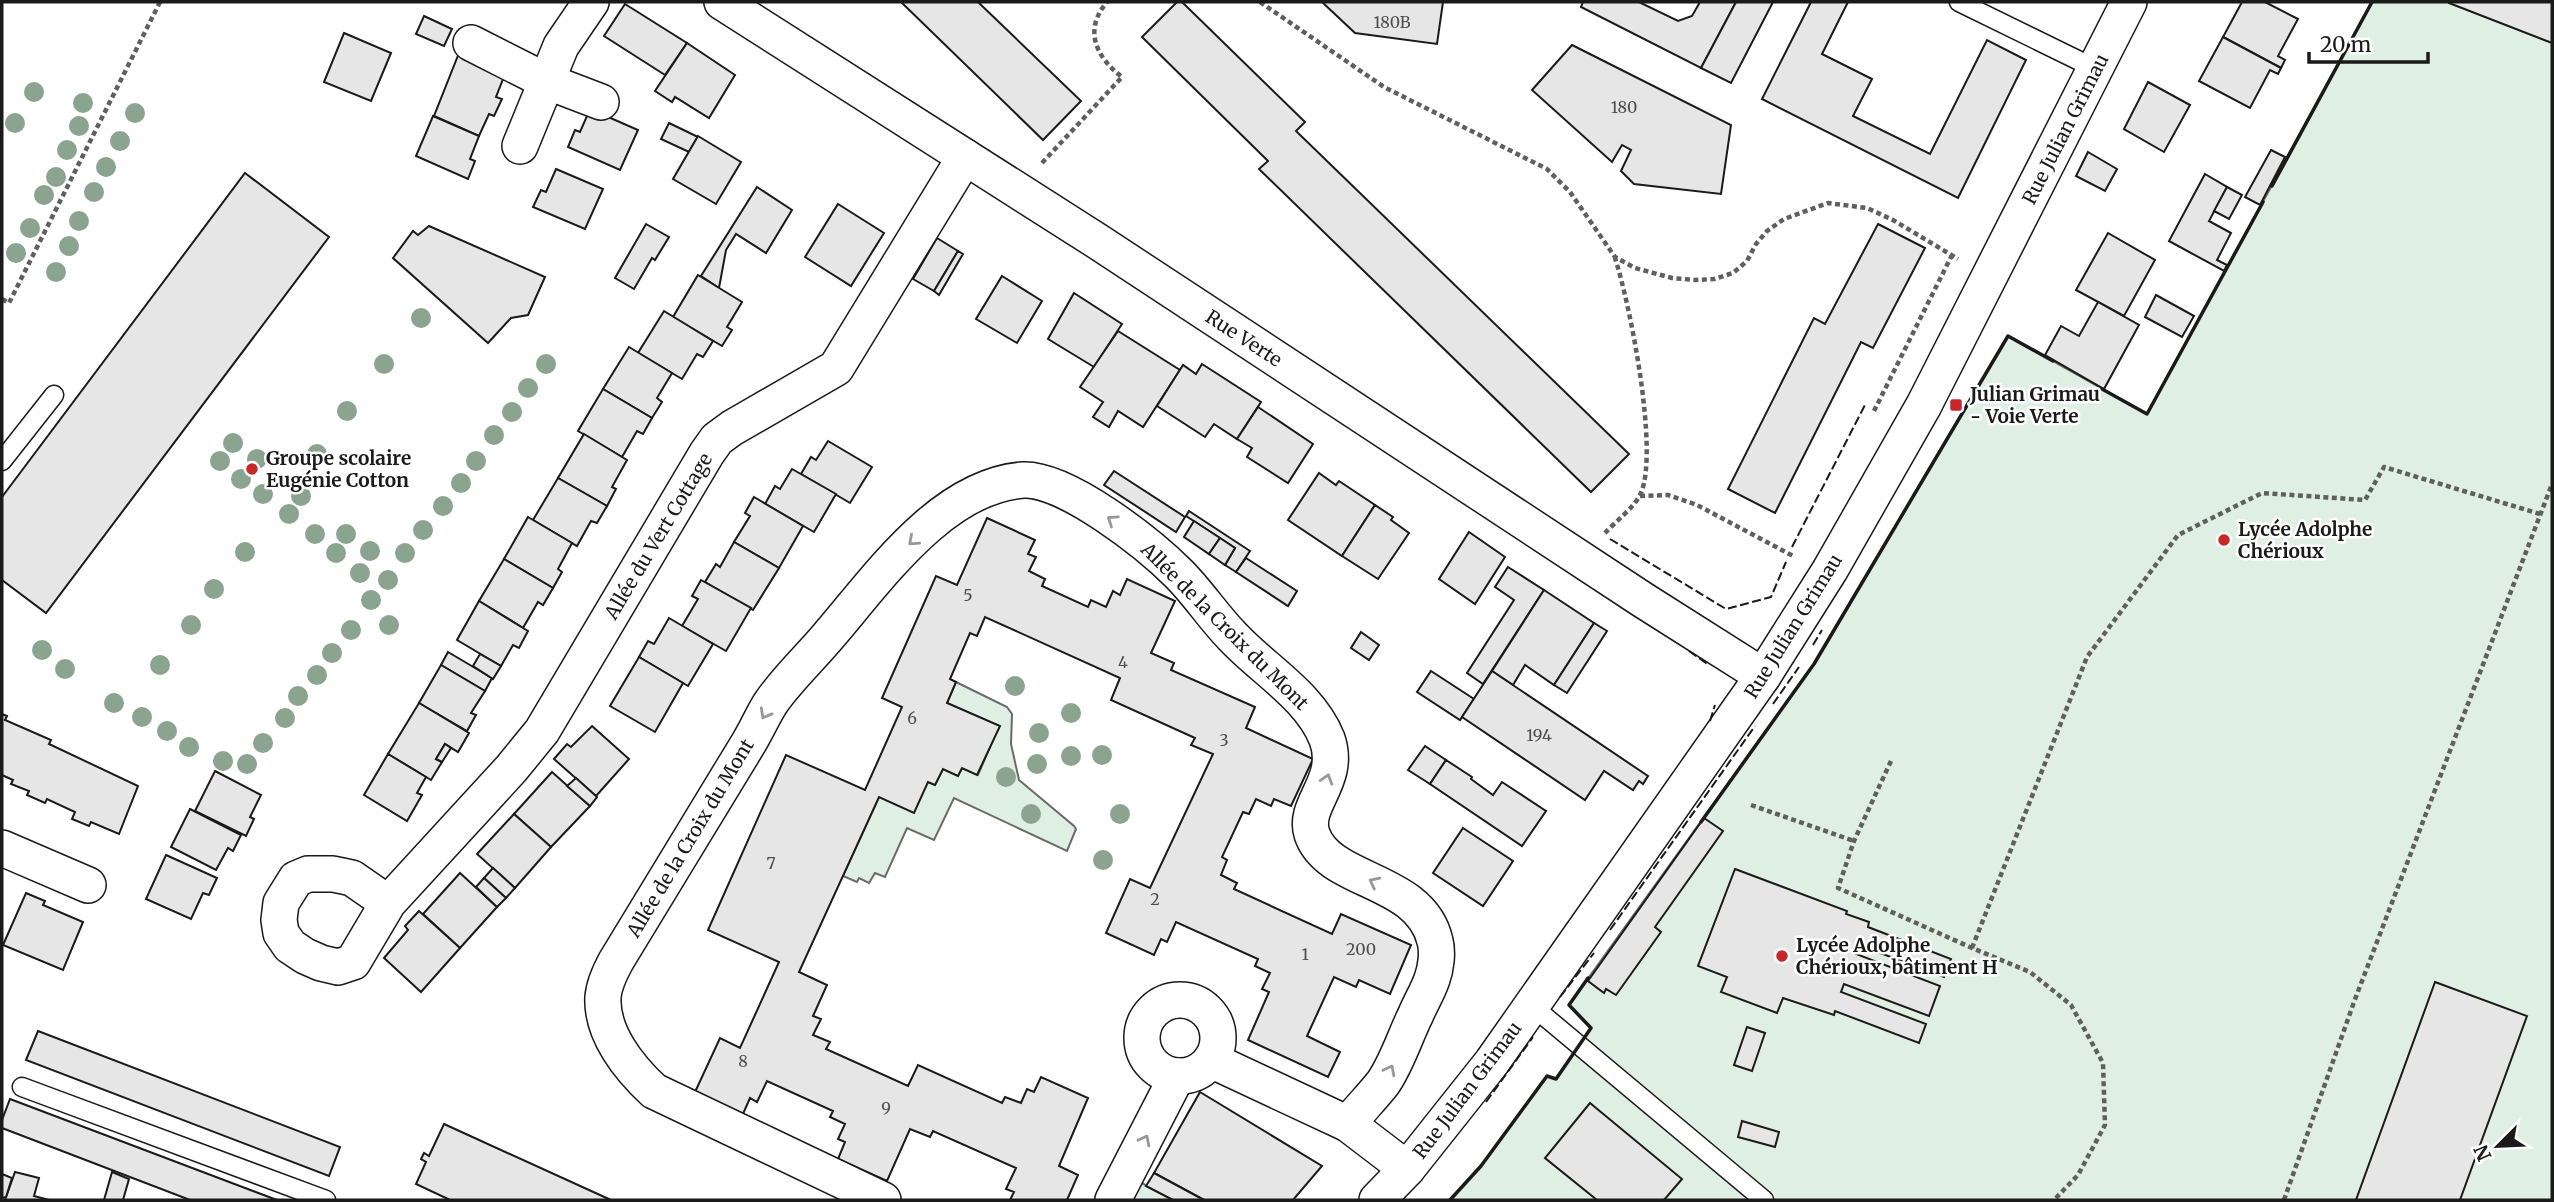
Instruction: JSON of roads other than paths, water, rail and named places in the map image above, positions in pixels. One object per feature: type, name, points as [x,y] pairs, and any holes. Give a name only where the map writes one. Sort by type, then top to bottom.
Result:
[{"type":"street","points":[[520,146],[561,46],[591,2]]},
{"type":"street","name":"Rue Verte","points":[[722,2],[1024,194],[1763,676]]},
{"type":"street","name":"Rue Julian Grimau","points":[[1377,1200],[1408,1169],[1492,1062],[1763,676],[1830,570],[1924,405],[2129,2]]},
{"type":"street","points":[[471,43],[546,81],[601,102]]},
{"type":"street","name":"Allée du Vert Cottage","points":[[388,903],[511,769],[542,731],[706,453],[717,439],[836,368],[965,157]]},
{"type":"street","name":"Allée de la Croix du Mont","points":[[883,1200],[654,1091],[639,1077],[615,1042],[603,1007],[605,984],[616,961],[779,692],[900,554],[944,513],[976,492],[1023,480],[1038,481],[1073,496],[1145,543],[1204,600],[1235,639],[1298,698],[1326,737],[1331,756],[1329,774],[1309,822],[1315,842],[1342,866],[1406,899],[1418,909],[1429,925],[1436,943],[1432,980],[1384,1081],[1348,1124]]},
{"type":"street","points":[[2,848],[88,885]]},
{"type":"street","points":[[1186,1000],[1198,1004],[1208,1012],[1218,1035],[1211,1060],[1202,1069],[1177,1076],[1155,1066],[1142,1045],[1145,1021],[1152,1011],[1163,1003],[1186,1000]]},
{"type":"street","points":[[1211,1060],[1348,1124],[1408,1169]]},
{"type":"street","points":[[1113,1200],[1177,1076]]},
{"type":"lane","points":[[1959,2],[2096,69]]},
{"type":"lane","points":[[2,461],[54,395]]},
{"type":"lane","points":[[1531,1005],[1765,1200]]},
{"type":"lane","points":[[22,1087],[326,1200]]},
{"type":"place","name":"Julian Grimau - Voie Verte","points":[[1956,405]]},
{"type":"place","name":"Groupe scolaire Eugénie Cotton","points":[[252,469]]},
{"type":"place","name":"Lycée Adolphe Chérioux","points":[[2224,540]]},
{"type":"place","name":"Lycée Adolphe Chérioux, bâtiment H","points":[[1782,956]]}]
